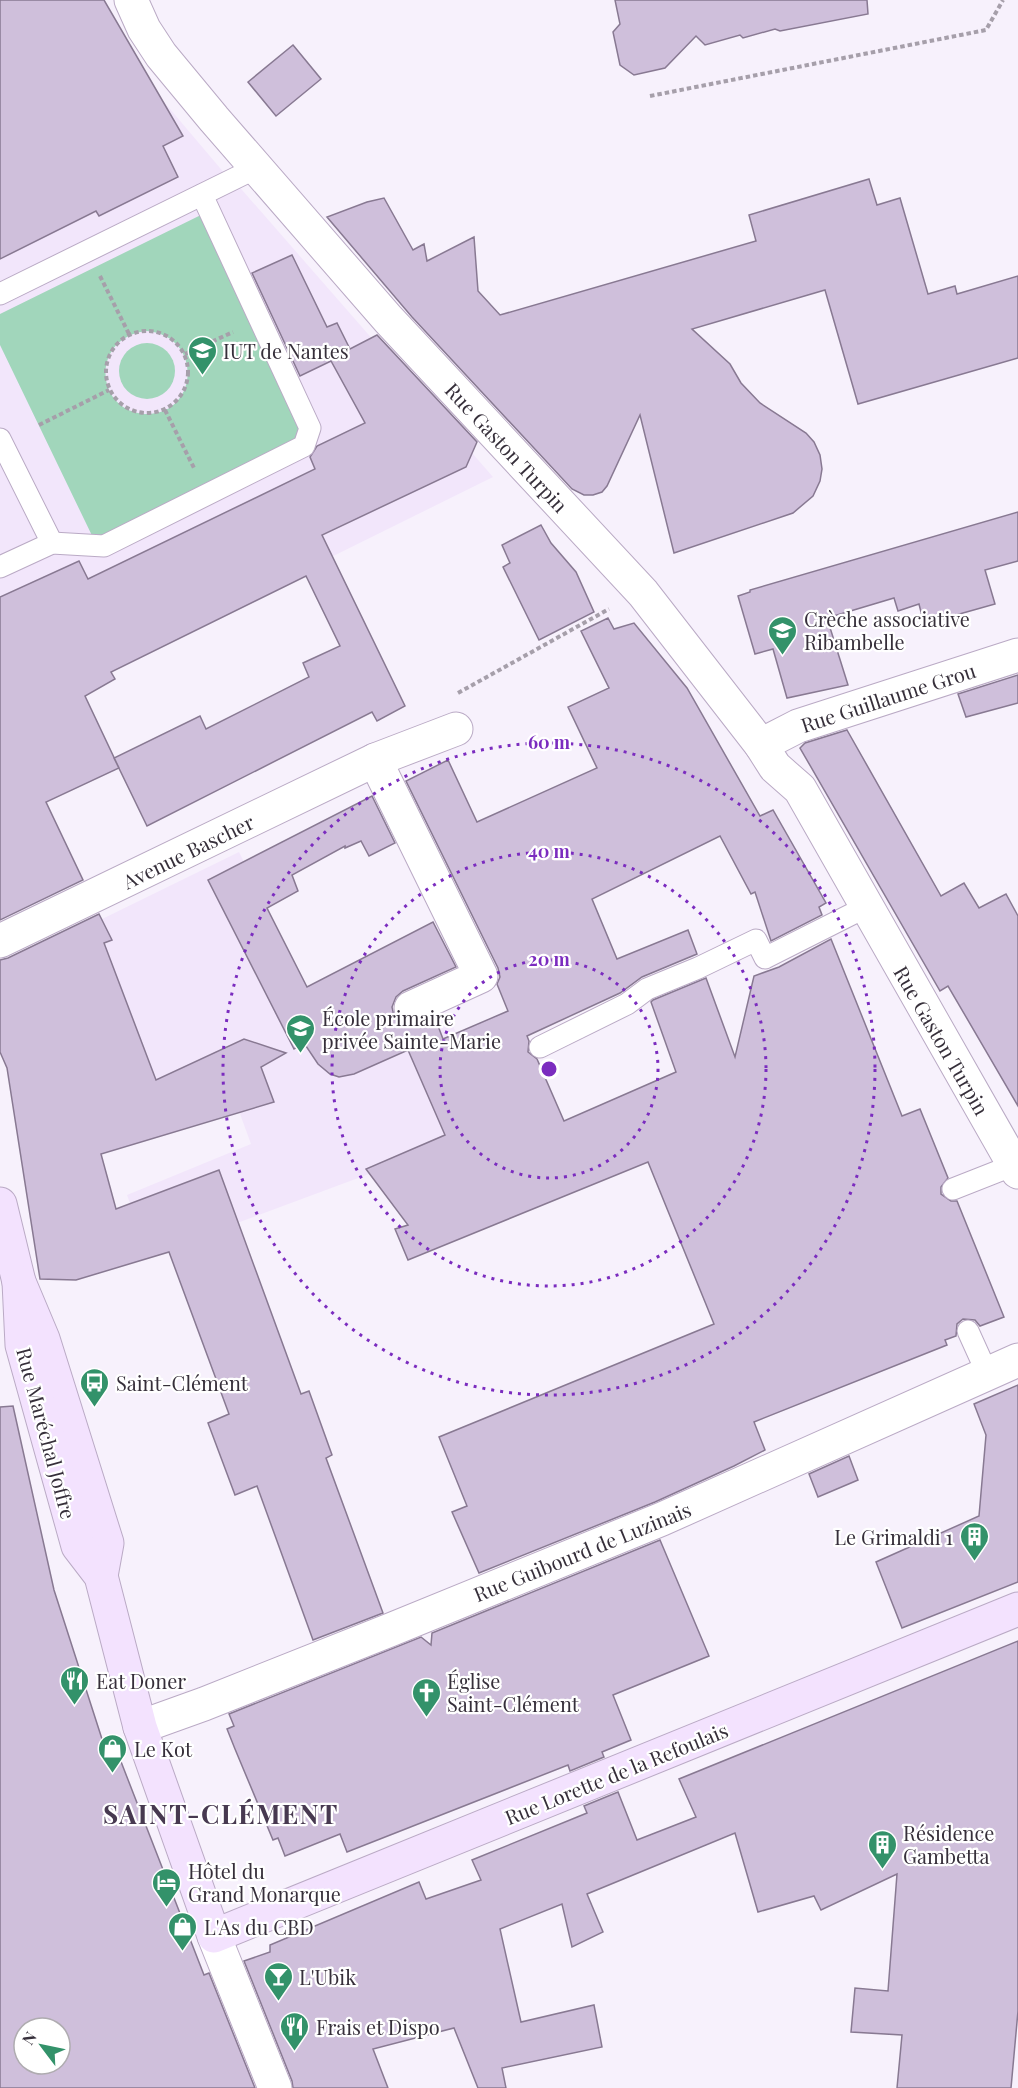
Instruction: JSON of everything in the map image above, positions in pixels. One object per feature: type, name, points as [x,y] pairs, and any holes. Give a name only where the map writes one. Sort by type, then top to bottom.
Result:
[{"type":"main road","name":"Rue Maréchal Joffre","points":[[0,1204],[19,1282],[43,1339],[107,1543],[101,1576],[140,1726],[214,1936]]},
{"type":"main road","name":"Rue Lorette de la Refoulais","points":[[214,1936],[1018,1609]]},
{"type":"street","name":"Rue Gaston Turpin","points":[[131,0],[144,29],[161,56],[388,319],[643,593],[761,745],[775,767],[800,789],[1016,1169]]},
{"type":"street","name":"Rue Guillaume Grou","points":[[761,745],[798,726],[1018,655]]},
{"type":"street","name":"Avenue Bascher","points":[[0,942],[375,760],[456,729]]},
{"type":"street","points":[[375,760],[481,976],[411,1008]]},
{"type":"street","name":"Rue Guibourd de Luzinais","points":[[140,1726],[204,1704],[662,1519],[1018,1360]]},
{"type":"street","name":"Rue Maréchal Joffre","points":[[214,1936],[275,2088]]},
{"type":"lane","points":[[0,294],[256,168]]},
{"type":"lane","points":[[0,567],[52,543],[104,546],[304,446],[310,428],[202,195]]},
{"type":"lane","points":[[0,440],[52,543]]},
{"type":"lane","points":[[540,1047],[627,1004],[647,989],[756,940],[765,958],[866,907]]},
{"type":"lane","points":[[952,1189],[1016,1169]]},
{"type":"lane","points":[[968,1331],[987,1373]]},
{"type":"path","points":[[650,96],[986,30],[1003,0]]},
{"type":"path","points":[[87,251],[129,334]]},
{"type":"path","points":[[184,354],[259,319]]},
{"type":"path","points":[[147,331],[166,335],[180,347],[184,354],[188,368],[186,385],[180,397],[165,410],[153,413],[133,411],[121,405],[109,390],[105,374],[107,360],[116,344],[129,334],[147,331]]},
{"type":"path","points":[[39,425],[109,390]]},
{"type":"path","points":[[165,410],[207,494]]},
{"type":"path","points":[[456,729],[442,702],[604,612]]},
{"type":"shaded area","name":"IUT de Nantes","points":[[0,0],[104,0],[159,96],[231,181],[236,183],[493,477],[303,571],[306,576],[81,687],[98,724],[0,772]]},
{"type":"shaded area","name":"École primaire privée Sainte-Marie","points":[[239,852],[335,1044],[386,1043],[448,1015],[467,1057],[436,1177],[388,1199],[369,1174],[149,1256],[127,1195],[251,1144],[228,1081],[156,1116],[96,922]]},
{"type":"green space","points":[[209,211],[316,440],[98,548],[0,345],[0,314]],"holes":[[[147,331],[166,336],[179,347],[186,360],[188,376],[184,390],[176,403],[163,411],[145,414],[128,410],[116,401],[108,388],[106,374],[108,359],[115,346],[128,336]]]},
{"type":"green space","points":[[141,343],[153,343],[167,351],[175,365],[173,382],[167,391],[153,399],[141,399],[124,387],[119,377],[119,365],[131,348]]},
{"type":"building","points":[[0,0],[104,0],[183,136],[163,146],[178,177],[99,216],[96,211],[0,259]]},
{"type":"building","points":[[615,0],[867,0],[868,14],[780,31],[775,29],[743,38],[740,35],[705,45],[696,36],[665,68],[634,75],[620,65],[613,32],[620,24]]},
{"type":"building","points":[[293,45],[321,79],[276,116],[248,82]]},
{"type":"building","points":[[869,179],[877,205],[900,198],[928,294],[955,286],[957,294],[1018,276],[1018,358],[858,404],[825,290],[692,329],[730,364],[741,383],[760,403],[806,433],[814,442],[820,455],[822,469],[820,481],[813,496],[793,513],[674,553],[640,415],[607,486],[602,492],[584,495],[572,489],[412,317],[327,217],[384,198],[413,250],[424,244],[427,261],[474,237],[478,291],[500,315],[756,241],[749,215]]},
{"type":"building","points":[[292,255],[327,327],[337,323],[350,349],[377,335],[477,442],[466,467],[322,535],[405,706],[377,721],[372,712],[147,826],[119,768],[46,802],[83,880],[0,920],[0,597],[79,561],[88,579],[315,469],[310,457],[317,446],[365,423],[331,361],[300,376],[252,273]],"holes":[[[306,576],[340,646],[303,663],[309,677],[206,729],[200,716],[114,758],[85,696],[115,679],[111,672]]]},
{"type":"building","points":[[1018,512],[1018,561],[985,570],[995,604],[924,624],[919,604],[898,611],[894,598],[827,618],[848,685],[787,698],[773,649],[755,654],[738,596],[750,590]]},
{"type":"building","points":[[541,525],[551,543],[576,572],[594,612],[539,640],[503,567],[510,563],[502,545]]},
{"type":"building","points":[[608,618],[614,629],[634,623],[687,688],[760,816],[773,810],[826,903],[819,907],[822,915],[771,941],[755,892],[751,894],[720,836],[592,899],[617,959],[688,930],[697,954],[642,977],[620,993],[527,1036],[528,1052],[537,1059],[564,1121],[676,1072],[651,1002],[653,1000],[706,978],[735,1057],[754,976],[779,967],[831,939],[902,1116],[920,1109],[948,1178],[941,1187],[941,1194],[951,1201],[957,1201],[1004,1317],[980,1326],[975,1320],[963,1319],[957,1324],[956,1336],[945,1340],[947,1345],[754,1422],[765,1450],[655,1502],[479,1573],[452,1512],[467,1506],[439,1437],[714,1324],[648,1162],[408,1260],[395,1229],[408,1225],[366,1169],[445,1135],[408,1050],[354,1074],[339,1077],[330,1074],[318,1064],[304,1043],[294,1049],[208,880],[372,796],[395,843],[369,856],[361,841],[345,848],[345,846],[292,875],[298,891],[267,908],[307,987],[433,922],[456,967],[403,991],[396,997],[392,1007],[394,1016],[400,1023],[410,1027],[435,1018],[443,1039],[508,1011],[497,984],[500,977],[498,968],[406,781],[448,760],[477,822],[597,768],[568,707],[609,688],[581,631]]},
{"type":"building","points":[[1018,675],[1018,703],[966,717],[958,694]]},
{"type":"building","points":[[847,730],[941,896],[964,883],[979,908],[1006,894],[1018,916],[1018,1106],[948,986],[940,991],[800,748],[805,743]]},
{"type":"building","points":[[99,914],[112,940],[104,943],[156,1080],[244,1039],[286,1053],[261,1067],[274,1102],[101,1154],[116,1209],[219,1170],[301,1394],[309,1391],[332,1455],[326,1458],[383,1613],[313,1640],[257,1486],[235,1495],[208,1423],[229,1414],[169,1252],[76,1280],[40,1279],[7,1068],[0,1052],[0,960]]},
{"type":"building","points":[[1018,1385],[1018,1582],[902,1628],[876,1562],[979,1516],[986,1435],[974,1404]]},
{"type":"building","points":[[13,1406],[54,1590],[102,1739],[111,1736],[204,1975],[209,1973],[255,2088],[0,2088],[0,1407]]},
{"type":"building","points":[[849,1456],[858,1480],[818,1497],[809,1474]]},
{"type":"building","name":"Église Saint-Clément","points":[[660,1540],[709,1656],[613,1695],[631,1740],[602,1752],[604,1757],[570,1771],[568,1765],[347,1852],[340,1834],[285,1856],[278,1838],[273,1840],[227,1729],[234,1726],[229,1714],[421,1637],[431,1645],[432,1633]]},
{"type":"building","points":[[1018,1641],[1018,2011],[1011,2088],[897,2088],[902,2035],[851,2032],[855,1988],[888,1991],[897,1874],[821,1910],[814,1896],[758,1912],[735,1833],[587,1894],[603,1932],[572,1947],[562,1904],[500,1929],[521,2022],[594,2005],[602,2047],[502,2068],[506,2088],[478,2088],[454,2028],[373,2049],[388,2088],[293,2088],[244,1961],[270,1952],[270,1945],[419,1882],[426,1899],[481,1880],[472,1860],[587,1813],[584,1806],[618,1792],[637,1840],[696,1817],[679,1779]]},
{"type":"place","name":"IUT de Nantes","points":[[202,376]]},
{"type":"place","name":"Crèche associative Ribambelle","points":[[783,656]]},
{"type":"place","name":"École primaire privée Sainte-Marie","points":[[301,1054]]},
{"type":"place","name":"Saint-Clément","points":[[95,1408]]},
{"type":"place","name":"Le Grimaldi 1","points":[[974,1562]]},
{"type":"place","name":"Eat Doner","points":[[75,1706]]},
{"type":"place","name":"Église Saint-Clément","points":[[426,1718]]},
{"type":"place","name":"Le Kot","points":[[113,1774]]},
{"type":"place","name":"Résidence Gambetta","points":[[882,1870]]},
{"type":"place","name":"Hôtel du Grand Monarque","points":[[167,1908]]},
{"type":"place","name":"L'As du CBD","points":[[183,1952]]},
{"type":"place","name":"L'Ubik","points":[[278,2002]]},
{"type":"place","name":"Frais et Dispo","points":[[295,2052]]},
{"type":"district","name":"SAINT-CLÉMENT","points":[[221,1813]]}]
